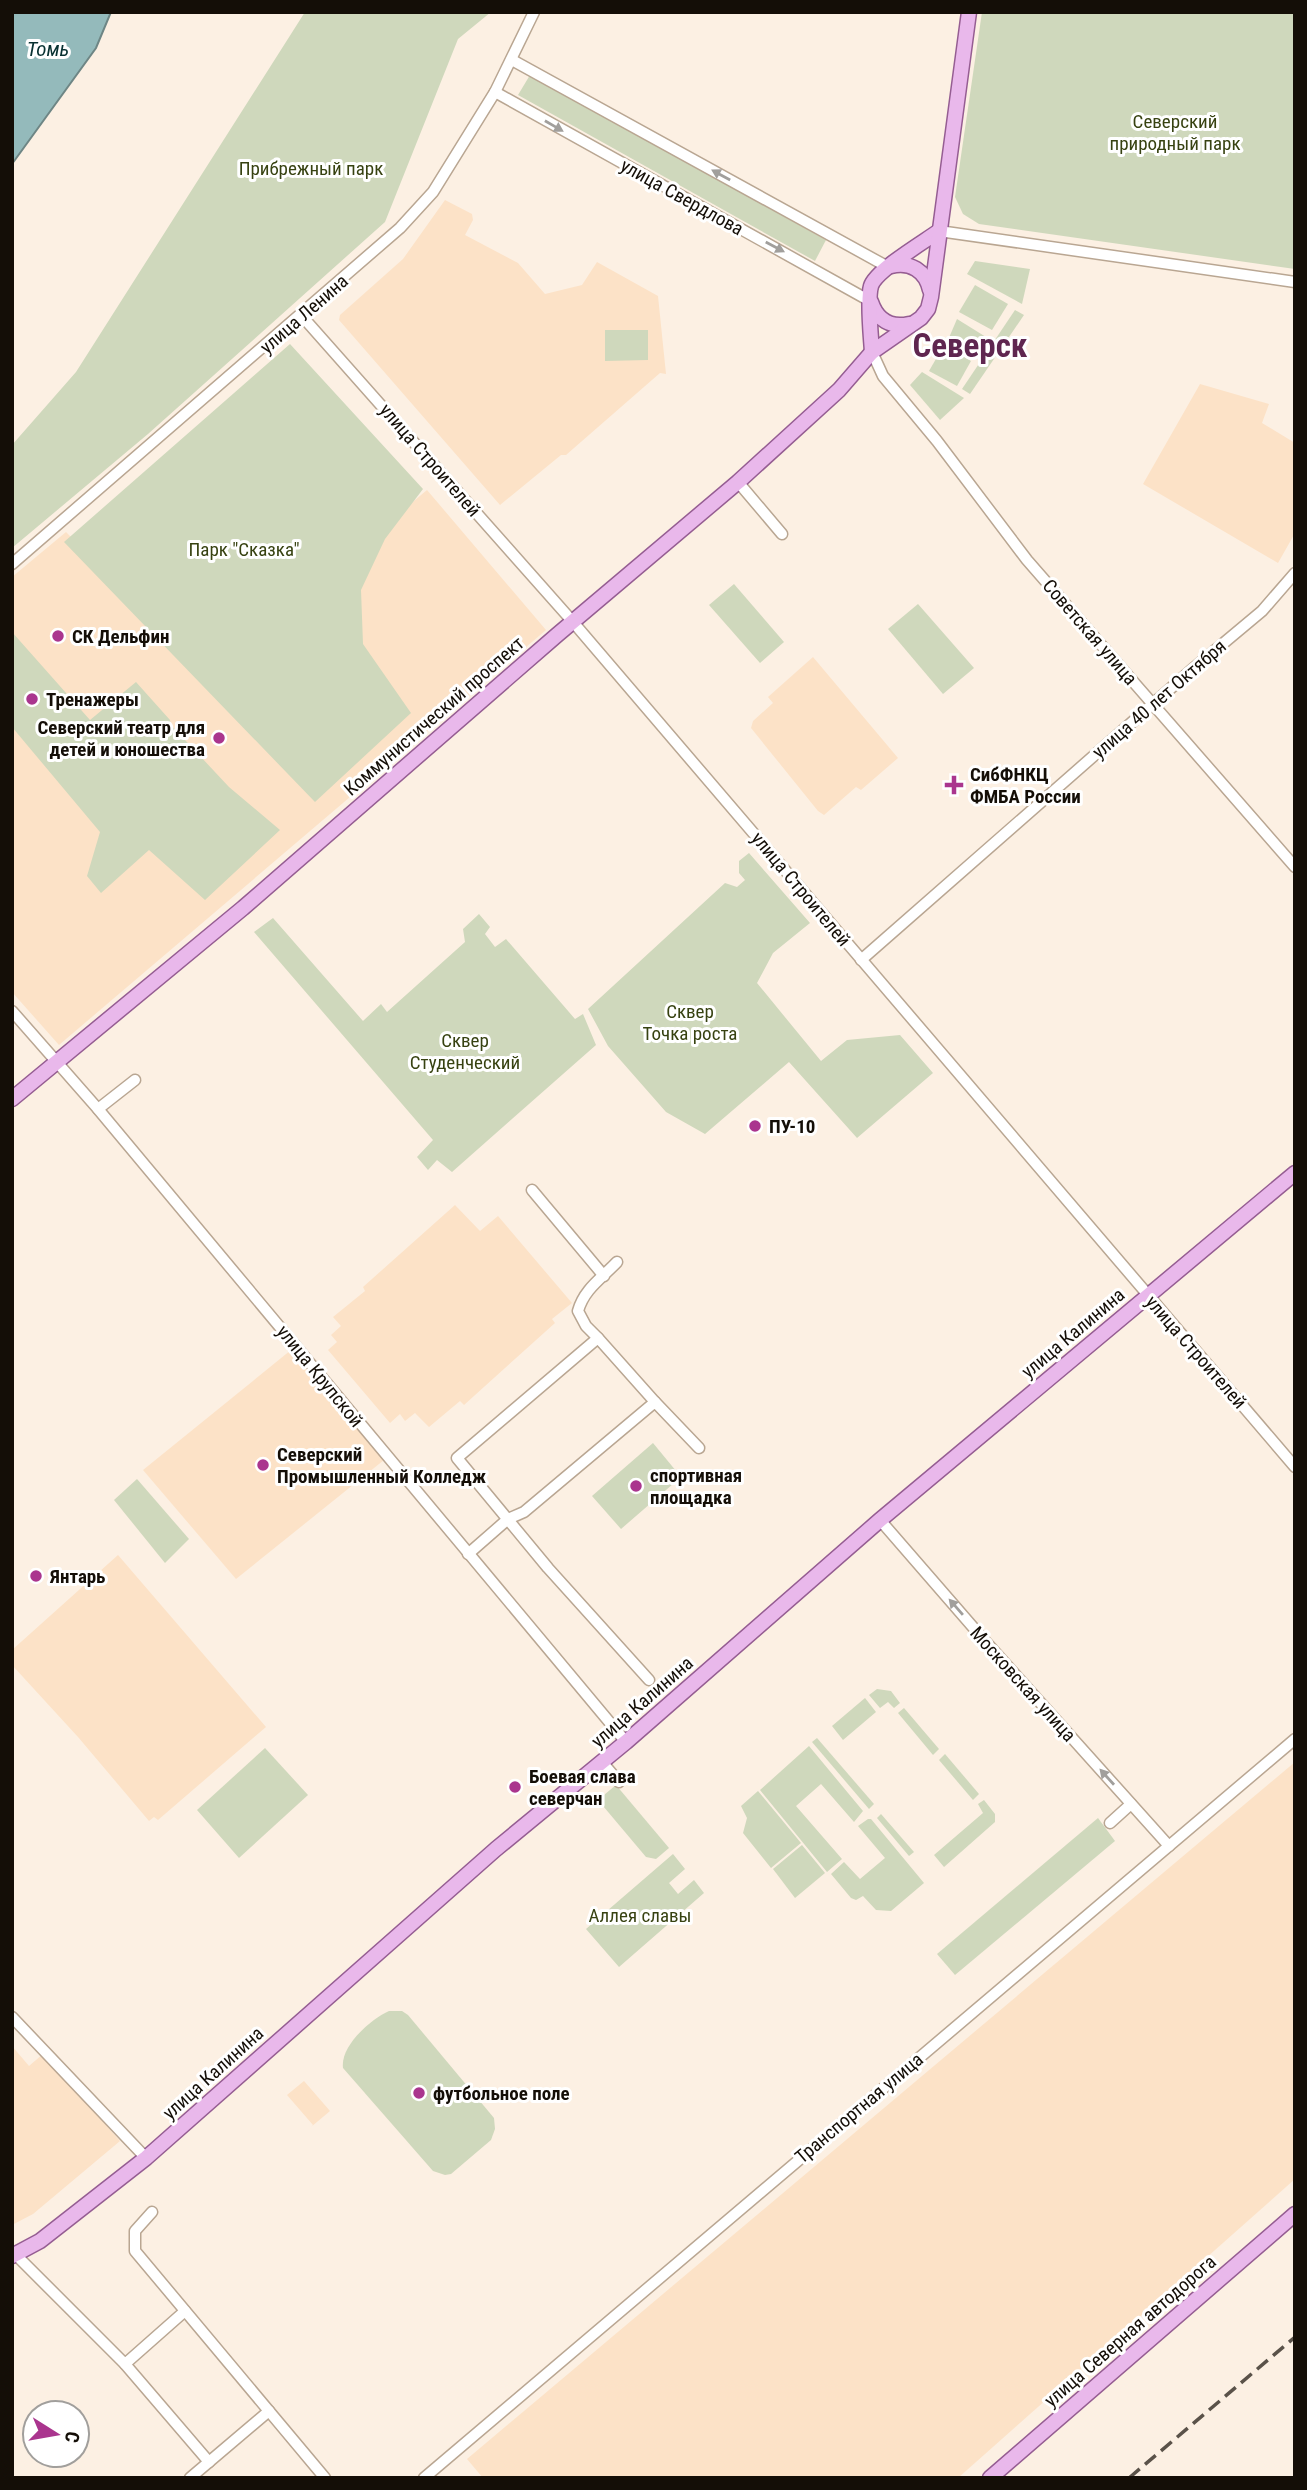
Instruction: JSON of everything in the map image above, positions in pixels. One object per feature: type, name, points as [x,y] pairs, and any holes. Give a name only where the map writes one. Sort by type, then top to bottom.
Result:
[{"type":"main road","points":[[870,301],[875,312],[893,325],[911,324],[928,309],[969,12]]},
{"type":"main road","points":[[872,352],[870,291],[873,281],[879,272],[939,230]]},
{"type":"main road","points":[[888,267],[898,264],[913,267],[925,277],[931,292]]},
{"type":"main road","name":"Коммунистический проспект","points":[[12,1099],[243,908],[738,482],[839,390],[872,352],[911,324]]},
{"type":"main road","name":"улица Калинина","points":[[14,2255],[40,2241],[146,2158],[496,1849],[626,1742],[880,1520],[1295,1173]]},
{"type":"main road","name":"улица Северная автодорога","points":[[990,2478],[1295,2214]]},
{"type":"street","name":"улица Ленина","points":[[12,564],[385,243],[433,192],[495,92],[534,12]]},
{"type":"street","name":"улица Свердлова","points":[[512,60],[888,267]]},
{"type":"street","name":"улица Свердлова","points":[[495,92],[870,301]]},
{"type":"street","points":[[939,230],[1295,282]]},
{"type":"street","name":"улица Строителей","points":[[301,315],[573,622],[1295,1467]]},
{"type":"street","name":"Советская улица","points":[[872,352],[883,376],[937,441],[1027,560],[1295,867]]},
{"type":"street","points":[[738,482],[782,534]]},
{"type":"street","name":"улица 40 лет Октября","points":[[861,960],[1262,611],[1295,573]]},
{"type":"street","name":"улица Крупской","points":[[12,1011],[98,1109],[626,1742]]},
{"type":"street","points":[[98,1109],[135,1080]]},
{"type":"street","points":[[532,1190],[604,1276]]},
{"type":"street","points":[[617,1262],[582,1298],[578,1311],[586,1326],[699,1448]]},
{"type":"street","points":[[598,1338],[457,1458],[649,1681]]},
{"type":"street","points":[[468,1554],[508,1519],[524,1512],[655,1402]]},
{"type":"street","name":"Московская улица","points":[[880,1520],[1169,1846]]},
{"type":"street","name":"Транспортная улица","points":[[424,2478],[1295,1739]]},
{"type":"street","points":[[602,1762],[619,1782]]},
{"type":"street","points":[[1110,1823],[1131,1804]]},
{"type":"street","points":[[12,2017],[146,2158]]},
{"type":"street","points":[[152,2211],[135,2231],[135,2251],[325,2478]]},
{"type":"street","points":[[14,2255],[125,2364],[209,2462]]},
{"type":"street","points":[[125,2364],[185,2311]]},
{"type":"street","points":[[190,2478],[269,2411]]},
{"type":"shaded area","points":[[445,200],[472,214],[473,220],[465,235],[518,263],[545,294],[582,285],[597,262],[658,296],[666,374],[660,373],[566,455],[561,455],[500,505],[339,320],[340,315],[403,259]]},
{"type":"shaded area","points":[[1200,384],[1269,404],[1262,423],[1295,443],[1295,533],[1278,563],[1143,484]]},
{"type":"shaded area","points":[[427,490],[546,630],[59,1045],[12,992],[12,577],[66,532],[207,675]]},
{"type":"shaded area","points":[[813,657],[898,758],[861,790],[856,787],[824,815],[751,728],[753,721],[773,703],[768,697]]},
{"type":"shaded area","points":[[455,1205],[480,1231],[498,1216],[572,1303],[552,1319],[555,1323],[464,1405],[460,1401],[429,1427],[415,1413],[405,1421],[400,1414],[390,1423],[328,1350],[337,1342],[331,1335],[341,1326],[333,1317],[365,1291],[363,1287]]},
{"type":"shaded area","name":"Северский Промышленный Колледж","points":[[291,1350],[384,1460],[236,1579],[143,1470]]},
{"type":"shaded area","points":[[118,1555],[266,1727],[158,1820],[154,1817],[149,1821],[12,1665],[12,1650]]},
{"type":"shaded area","points":[[1295,1762],[1295,2179],[958,2478],[483,2478],[467,2459]]},
{"type":"shaded area","points":[[12,2046],[29,2066],[43,2054],[120,2141],[33,2214],[12,2225]]},
{"type":"shaded area","points":[[304,2081],[330,2111],[311,2127],[313,2125],[287,2095]]},
{"type":"green space","name":"Прибрежный парк","points":[[305,12],[491,12],[458,39],[385,222],[148,434],[12,548],[12,445],[76,372]]},
{"type":"green space","name":"Северский природный парк","points":[[982,12],[1295,12],[1295,269],[979,224],[963,214],[955,197]]},
{"type":"green space","points":[[530,75],[826,240],[815,261],[518,95]]},
{"type":"green space","points":[[975,261],[1030,269],[1022,304],[967,274]]},
{"type":"green space","points":[[975,285],[1008,304],[992,330],[959,312]]},
{"type":"green space","points":[[1015,310],[1024,315],[970,394],[962,389]]},
{"type":"green space","points":[[957,319],[986,337],[978,355],[948,340]]},
{"type":"green space","points":[[605,330],[648,330],[648,360],[605,361]]},
{"type":"green space","name":"Парк \"Сказка\"","points":[[290,344],[423,489],[385,539],[361,590],[363,644],[411,713],[315,802],[64,542]]},
{"type":"green space","points":[[944,345],[971,361],[957,386],[929,371]]},
{"type":"green space","points":[[922,372],[964,398],[940,420],[910,385]]},
{"type":"green space","points":[[734,584],[784,642],[760,663],[709,605]]},
{"type":"green space","points":[[918,604],[974,668],[943,694],[888,629]]},
{"type":"green space","points":[[12,632],[90,720],[136,682],[170,720],[171,725],[229,787],[280,830],[205,900],[149,850],[101,893],[87,876],[100,832],[12,727]]},
{"type":"green space","name":"Сквер Точка роста","points":[[749,853],[810,923],[773,953],[757,983],[821,1061],[847,1040],[900,1035],[933,1073],[857,1138],[789,1062],[705,1134],[666,1112],[608,1046],[588,1009],[725,883],[737,887],[745,880],[739,873],[739,861]]},
{"type":"green space","name":"Сквер Студенческий","points":[[479,914],[490,927],[485,934],[495,947],[506,939],[575,1019],[583,1014],[596,1045],[452,1172],[437,1160],[428,1170],[417,1157],[433,1140],[254,932],[273,918],[363,1021],[381,1004],[387,1012],[465,942],[463,929]]},
{"type":"green space","name":"спортивная площадка","points":[[653,1443],[681,1477],[621,1529],[592,1496]]},
{"type":"green space","points":[[137,1479],[189,1539],[165,1563],[114,1500]]},
{"type":"green space","points":[[877,1689],[891,1691],[900,1703],[894,1708],[888,1702],[880,1708],[869,1695]]},
{"type":"green space","points":[[865,1698],[876,1712],[843,1740],[832,1726]]},
{"type":"green space","points":[[904,1708],[939,1749],[933,1755],[898,1713]]},
{"type":"green space","points":[[817,1738],[874,1804],[869,1809],[812,1742]]},
{"type":"green space","points":[[809,1746],[863,1811],[854,1822],[821,1784],[796,1806],[842,1859],[827,1872],[760,1790]]},
{"type":"green space","points":[[265,1748],[308,1795],[239,1858],[197,1810]]},
{"type":"green space","points":[[945,1754],[979,1794],[973,1800],[939,1760]]},
{"type":"green space","points":[[616,1785],[669,1848],[656,1859],[646,1857],[598,1800]]},
{"type":"green space","points":[[758,1791],[801,1843],[771,1868],[743,1833],[747,1818],[741,1806]]},
{"type":"green space","points":[[984,1800],[995,1814],[995,1822],[944,1867],[934,1855],[983,1813],[978,1804]]},
{"type":"green space","points":[[881,1814],[914,1852],[909,1856],[877,1818]]},
{"type":"green space","points":[[1098,1818],[1115,1841],[955,1975],[937,1954]]},
{"type":"green space","points":[[871,1819],[924,1883],[891,1911],[876,1910],[863,1896],[856,1900],[851,1898],[831,1874],[844,1862],[860,1879],[885,1858],[858,1826]]},
{"type":"green space","points":[[802,1845],[825,1873],[795,1898],[773,1869]]},
{"type":"green space","name":"Аллея славы","points":[[673,1854],[685,1869],[669,1883],[678,1894],[694,1880],[704,1893],[619,1967],[586,1929]]},
{"type":"green space","name":"футбольное поле","points":[[389,2011],[402,2011],[408,2015],[494,2118],[495,2129],[491,2140],[451,2174],[433,2171],[343,2068],[343,2060],[351,2042],[374,2020]]},
{"type":"water","name":"Томь","points":[[12,12],[111,12],[96,48],[12,164]]},
{"type":"railway","points":[[1129,2478],[1295,2337]]},
{"type":"place","name":"СК Дельфин","points":[[58,636]]},
{"type":"place","name":"Тренажеры","points":[[32,699]]},
{"type":"place","name":"Северский театр для детей и юношества","points":[[219,738]]},
{"type":"place","name":"СибФНКЦ ФМБА России","points":[[954,785]]},
{"type":"place","name":"ПУ-10","points":[[755,1126]]},
{"type":"place","name":"Северский Промышленный Колледж","points":[[263,1465]]},
{"type":"place","name":"спортивная площадка","points":[[636,1486]]},
{"type":"place","name":"Янтарь","points":[[36,1576]]},
{"type":"place","name":"Боевая слава северчан","points":[[515,1787]]},
{"type":"place","name":"футбольное поле","points":[[419,2093]]},
{"type":"district","name":"Северск","points":[[970,345]]}]
